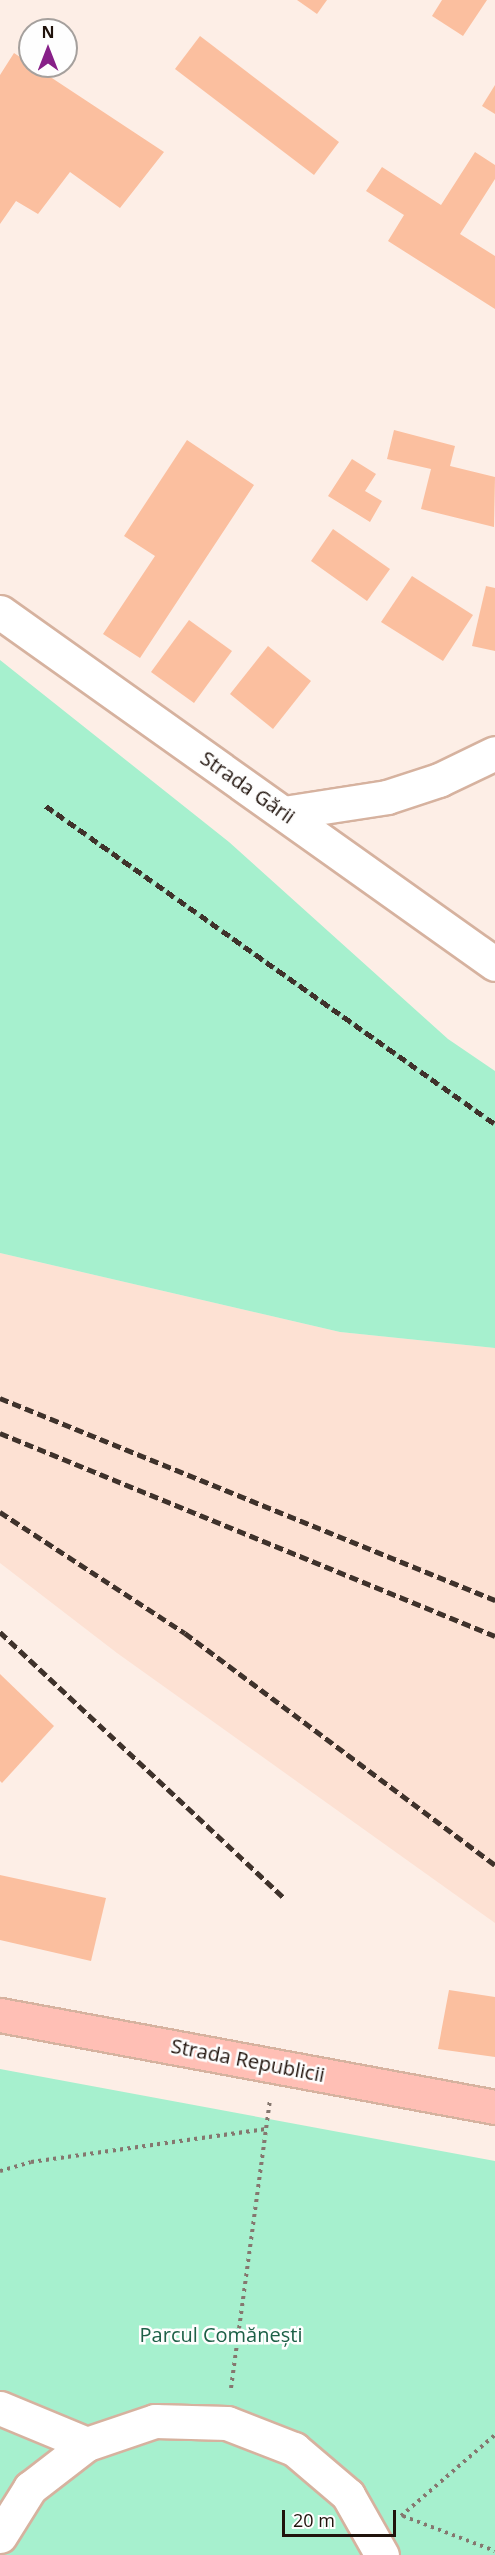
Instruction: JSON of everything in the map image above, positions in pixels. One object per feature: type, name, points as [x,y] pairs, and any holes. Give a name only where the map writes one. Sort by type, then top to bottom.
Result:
[{"type":"main road","name":"Strada Republicii","points":[[0,2015],[495,2107]]},
{"type":"street","name":"Strada Gării","points":[[0,612],[495,964]]},
{"type":"street","points":[[284,813],[387,797],[439,780],[495,753]]},
{"type":"street","points":[[0,2408],[87,2444]]},
{"type":"street","points":[[0,2536],[30,2488],[87,2444],[155,2421],[227,2423],[294,2449],[348,2495],[382,2555]]},
{"type":"path","points":[[227,2423],[275,2065]]},
{"type":"path","points":[[0,2170],[31,2162],[266,2129]]},
{"type":"path","points":[[401,2516],[495,2435]]},
{"type":"path","points":[[348,2495],[495,2552]]},
{"type":"shaded area","points":[[0,1253],[340,1332],[495,1348],[495,1923],[117,1653],[0,1563]]},
{"type":"green space","points":[[0,660],[229,842],[448,1039],[495,1071],[495,1348],[340,1332],[0,1253]]},
{"type":"green space","name":"Parcul Comănești","points":[[0,2069],[495,2161],[495,2555],[0,2555]]},
{"type":"building","points":[[297,0],[327,0],[317,14]]},
{"type":"building","points":[[442,0],[487,0],[463,36],[432,16]]},
{"type":"building","points":[[200,36],[339,142],[314,175],[175,69]]},
{"type":"building","points":[[14,53],[18,56],[18,78],[52,78],[164,152],[120,208],[70,172],[38,214],[16,201],[0,224],[0,75]]},
{"type":"building","points":[[495,85],[495,114],[482,106]]},
{"type":"building","points":[[475,152],[495,165],[495,179],[460,234],[495,256],[495,309],[388,241],[404,215],[366,191],[382,167],[441,205]]},
{"type":"building","points":[[394,430],[455,446],[450,466],[495,477],[494,527],[421,509],[431,469],[387,459]]},
{"type":"building","points":[[187,440],[254,485],[140,658],[103,634],[155,556],[124,536]]},
{"type":"building","points":[[352,459],[376,474],[365,491],[382,501],[370,522],[328,496]]},
{"type":"building","points":[[333,529],[390,569],[367,601],[311,561]]},
{"type":"building","points":[[412,576],[473,615],[443,661],[381,622]]},
{"type":"building","points":[[486,586],[495,588],[495,651],[472,646]]},
{"type":"building","points":[[189,620],[232,651],[194,703],[151,672]]},
{"type":"building","points":[[268,646],[311,681],[273,729],[230,694]]},
{"type":"building","points":[[0,1674],[54,1726],[2,1783],[0,1781]]},
{"type":"building","points":[[0,1875],[106,1898],[91,1961],[0,1940]]},
{"type":"building","points":[[449,1990],[495,1997],[495,2057],[438,2049]]},
{"type":"railway","points":[[46,806],[495,1124]]},
{"type":"railway","points":[[0,1398],[495,1600]]},
{"type":"railway","points":[[0,1433],[495,1636]]},
{"type":"railway","points":[[0,1512],[185,1633],[495,1865]]},
{"type":"railway","points":[[0,1632],[285,1899]]}]
